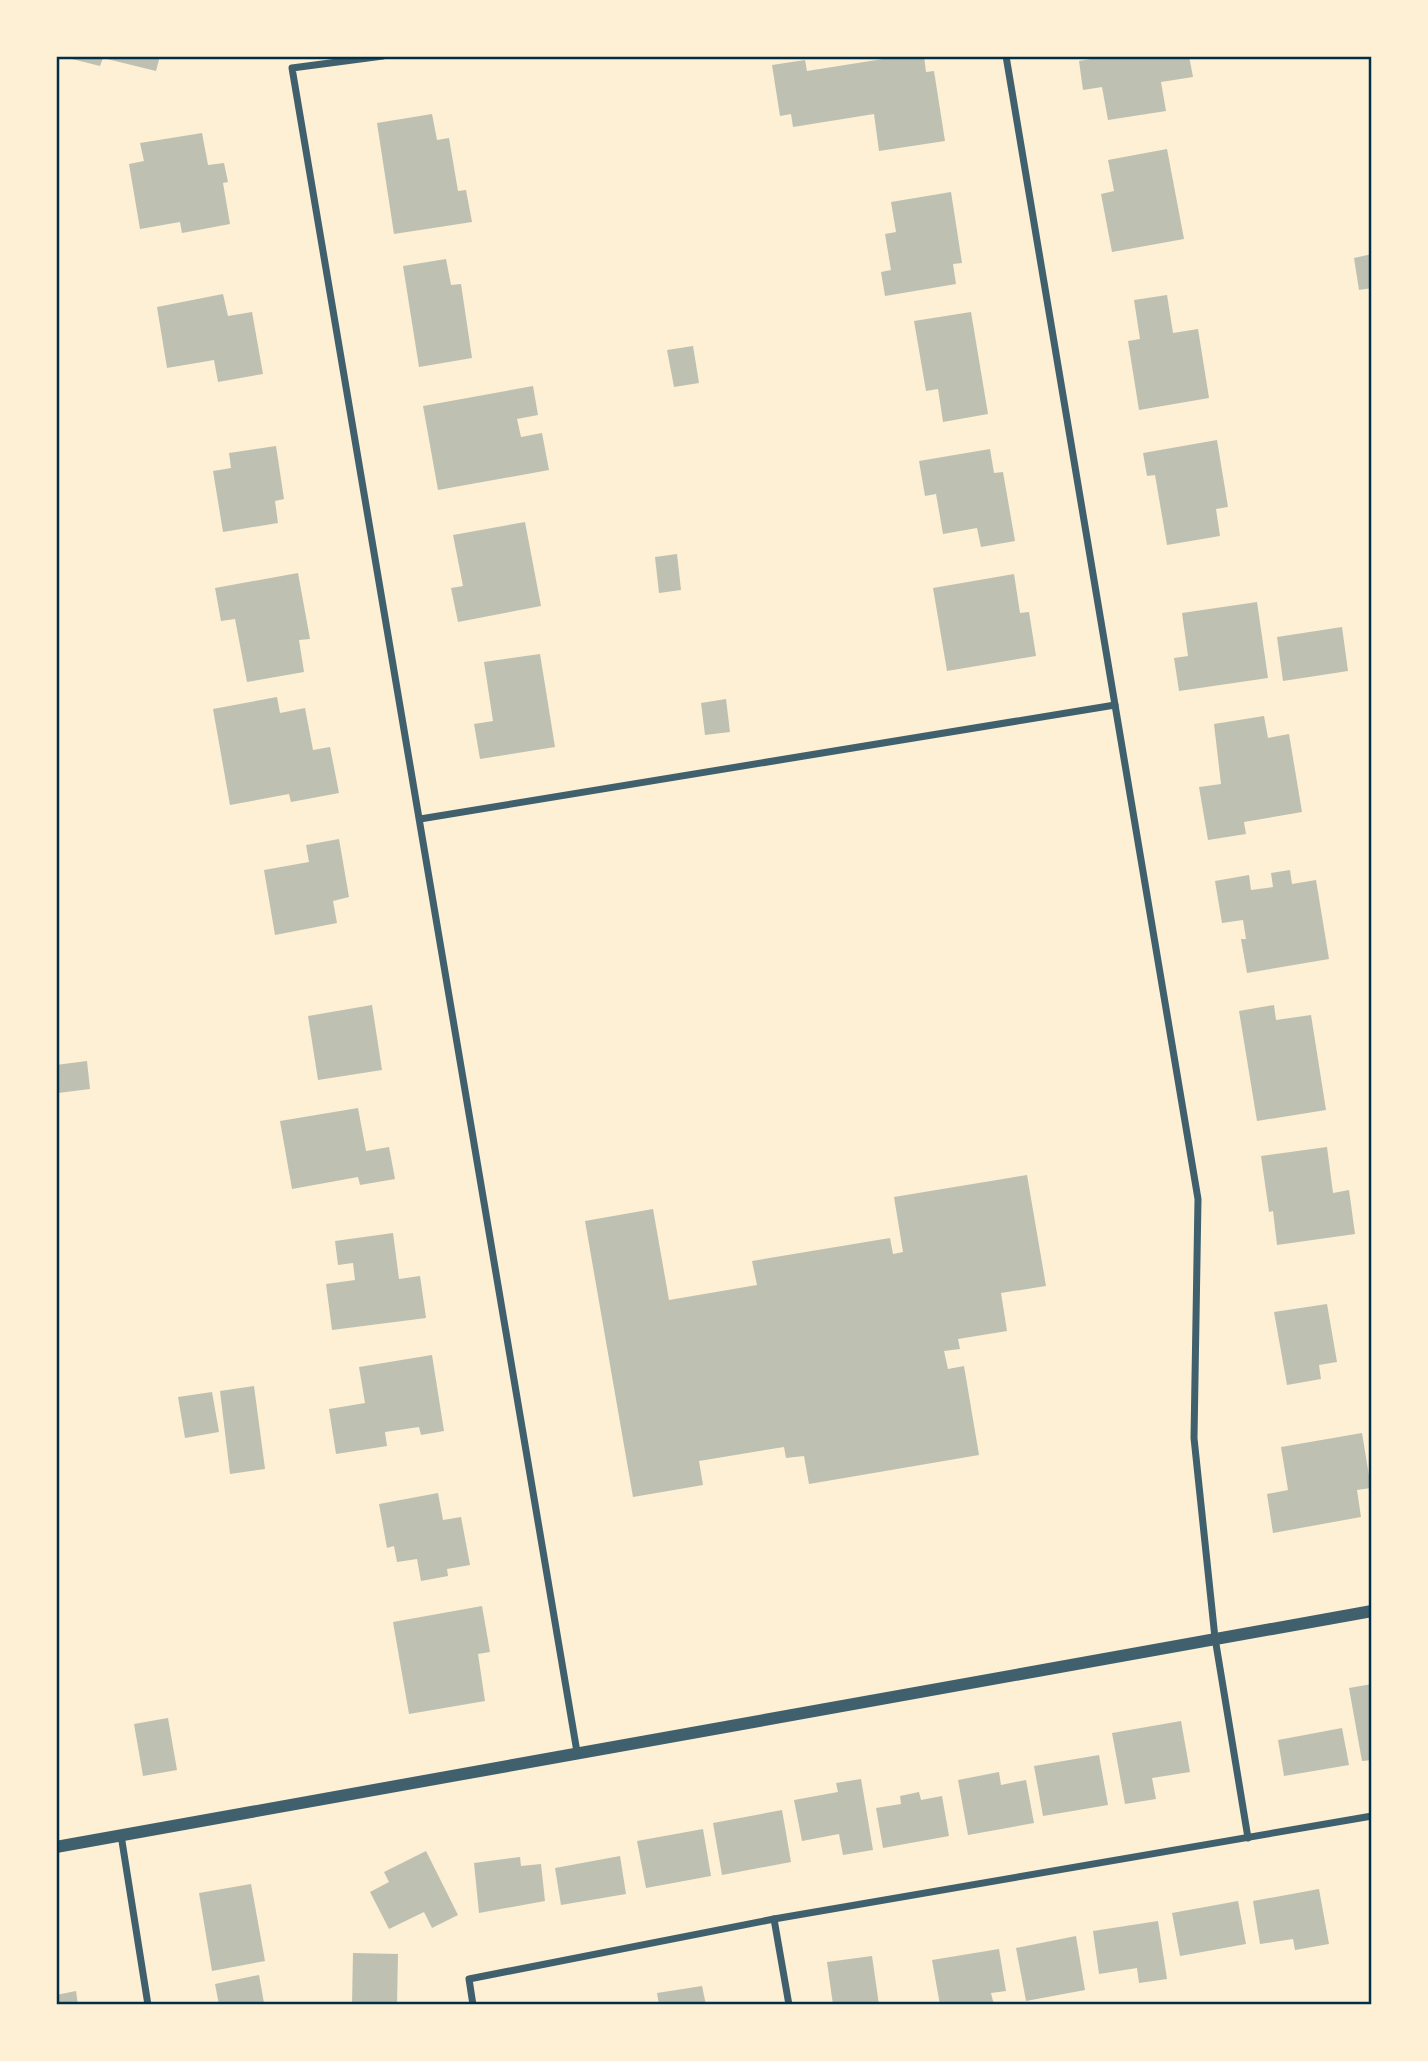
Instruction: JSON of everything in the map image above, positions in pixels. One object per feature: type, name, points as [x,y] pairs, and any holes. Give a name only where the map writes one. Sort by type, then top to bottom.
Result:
[{"type":"street","points":[[383,56],[292,68],[577,1752]]},
{"type":"street","points":[[1006,56],[1198,1199],[1194,1438],[1215,1639],[1248,1838]]},
{"type":"street","points":[[420,819],[1115,705]]},
{"type":"street","points":[[56,1847],[1372,1611]]},
{"type":"street","points":[[473,2005],[469,1979],[774,1919],[1372,1816]]},
{"type":"street","points":[[121,1835],[148,2005]]},
{"type":"street","points":[[774,1919],[789,2005]]},
{"type":"building","points":[[160,56],[156,71],[103,58],[100,66],[64,57]]},
{"type":"building","points":[[882,56],[924,56],[926,72],[934,71],[945,141],[879,151],[874,114],[793,127],[791,114],[780,116],[772,65],[805,60],[807,71],[883,59]]},
{"type":"building","points":[[1109,56],[1189,56],[1193,77],[1161,82],[1166,111],[1108,120],[1102,87],[1083,90],[1079,61]]},
{"type":"building","points":[[432,114],[437,140],[449,138],[458,191],[466,190],[472,222],[394,234],[377,123]]},
{"type":"building","points":[[202,133],[208,165],[224,163],[228,182],[223,183],[230,224],[182,233],[180,222],[140,229],[129,164],[144,161],[140,143]]},
{"type":"building","points":[[1167,149],[1184,239],[1112,252],[1101,194],[1114,191],[1108,160]]},
{"type":"building","points":[[951,192],[962,263],[953,264],[956,284],[885,296],[881,272],[891,270],[885,234],[896,232],[891,202]]},
{"type":"building","points":[[1372,254],[1372,288],[1359,290],[1354,258]]},
{"type":"building","points":[[446,259],[451,285],[461,284],[472,358],[419,367],[403,266]]},
{"type":"building","points":[[223,294],[228,316],[252,312],[263,374],[218,382],[214,360],[167,368],[157,307]]},
{"type":"building","points":[[1167,295],[1173,333],[1198,329],[1209,398],[1139,410],[1128,341],[1140,339],[1134,300]]},
{"type":"building","points":[[971,312],[988,414],[943,422],[938,389],[926,391],[914,321]]},
{"type":"building","points":[[693,346],[699,383],[674,387],[667,350]]},
{"type":"building","points":[[533,386],[538,415],[517,419],[521,437],[542,433],[549,470],[438,490],[423,406]]},
{"type":"building","points":[[1217,440],[1228,507],[1216,509],[1220,536],[1167,545],[1155,475],[1147,476],[1143,453]]},
{"type":"building","points":[[276,446],[284,499],[275,501],[278,523],[223,532],[213,471],[231,468],[229,453]]},
{"type":"building","points":[[990,449],[994,473],[1003,472],[1015,541],[981,547],[977,528],[943,534],[936,494],[925,496],[919,461]]},
{"type":"building","points":[[525,522],[541,606],[458,622],[451,588],[463,586],[453,535]]},
{"type":"building","points":[[677,554],[681,590],[659,593],[655,557]]},
{"type":"building","points":[[298,573],[310,639],[299,640],[304,672],[247,682],[235,619],[221,621],[215,588]]},
{"type":"building","points":[[1014,574],[1020,613],[1029,612],[1036,656],[947,671],[933,588]]},
{"type":"building","points":[[1257,602],[1268,678],[1179,691],[1174,658],[1188,656],[1182,613]]},
{"type":"building","points":[[1342,627],[1348,671],[1283,681],[1277,637]]},
{"type":"building","points":[[540,654],[555,747],[480,759],[474,724],[493,721],[484,662]]},
{"type":"building","points":[[277,697],[280,713],[305,708],[313,750],[330,747],[339,793],[291,802],[289,794],[230,805],[213,709]]},
{"type":"building","points":[[726,699],[730,732],[705,735],[701,703]]},
{"type":"building","points":[[1264,716],[1268,738],[1289,734],[1302,812],[1244,822],[1246,834],[1208,840],[1199,787],[1221,784],[1214,724]]},
{"type":"building","points":[[339,839],[349,897],[333,901],[337,923],[275,935],[264,870],[309,862],[306,845]]},
{"type":"building","points":[[1290,870],[1292,884],[1316,880],[1329,959],[1247,973],[1241,939],[1246,939],[1243,920],[1222,923],[1215,881],[1249,875],[1251,890],[1273,887],[1271,873]]},
{"type":"building","points":[[372,1005],[382,1070],[318,1080],[308,1016]]},
{"type":"building","points":[[1274,1005],[1276,1020],[1311,1015],[1326,1110],[1257,1121],[1239,1011]]},
{"type":"building","points":[[87,1061],[90,1089],[58,1093],[56,1065]]},
{"type":"building","points":[[358,1108],[366,1151],[389,1147],[395,1179],[360,1185],[358,1177],[292,1189],[280,1121]]},
{"type":"building","points":[[1327,1147],[1333,1193],[1349,1190],[1355,1234],[1277,1245],[1261,1156]]},
{"type":"building","points":[[1027,1175],[1046,1286],[1001,1293],[1007,1331],[958,1339],[960,1349],[944,1351],[948,1369],[964,1366],[979,1455],[809,1484],[804,1456],[786,1458],[784,1447],[699,1461],[703,1485],[633,1497],[585,1221],[653,1209],[669,1300],[757,1285],[752,1261],[890,1238],[893,1254],[903,1252],[894,1197]]},
{"type":"building","points":[[393,1233],[399,1279],[420,1276],[426,1318],[332,1330],[326,1284],[355,1280],[353,1263],[338,1265],[335,1241]]},
{"type":"building","points":[[1327,1304],[1337,1362],[1319,1365],[1321,1379],[1287,1385],[1274,1312]]},
{"type":"building","points":[[432,1355],[444,1431],[421,1435],[419,1427],[385,1432],[387,1446],[336,1454],[329,1409],[365,1403],[359,1367]]},
{"type":"building","points":[[254,1386],[265,1469],[230,1474],[220,1391]]},
{"type":"building","points":[[212,1392],[219,1432],[185,1438],[178,1397]]},
{"type":"building","points":[[1362,1433],[1371,1488],[1357,1490],[1361,1517],[1273,1533],[1267,1494],[1288,1490],[1281,1447]]},
{"type":"building","points":[[438,1493],[443,1520],[461,1517],[470,1565],[447,1569],[448,1576],[421,1581],[417,1559],[397,1562],[394,1546],[387,1548],[379,1504]]},
{"type":"building","points":[[482,1606],[490,1652],[478,1654],[485,1701],[409,1714],[393,1622]]},
{"type":"building","points":[[1372,1684],[1372,1760],[1362,1761],[1349,1688]]},
{"type":"building","points":[[168,1718],[177,1770],[143,1776],[134,1724]]},
{"type":"building","points":[[1181,1721],[1190,1772],[1152,1778],[1156,1799],[1125,1804],[1112,1733]]},
{"type":"building","points":[[1342,1728],[1349,1765],[1284,1776],[1278,1740]]},
{"type":"building","points":[[1099,1755],[1108,1805],[1043,1816],[1034,1766]]},
{"type":"building","points":[[999,1772],[1001,1785],[1026,1780],[1034,1823],[968,1835],[958,1780]]},
{"type":"building","points":[[861,1779],[873,1850],[843,1855],[839,1834],[802,1841],[794,1800],[838,1792],[836,1783]]},
{"type":"building","points":[[919,1792],[921,1800],[942,1796],[949,1836],[883,1848],[876,1808],[901,1804],[900,1796]]},
{"type":"building","points":[[782,1810],[791,1862],[722,1875],[713,1823]]},
{"type":"building","points":[[703,1829],[711,1876],[646,1888],[637,1841]]},
{"type":"building","points":[[426,1851],[458,1915],[432,1928],[424,1912],[389,1929],[370,1892],[389,1882],[384,1872]]},
{"type":"building","points":[[620,1856],[626,1894],[561,1905],[555,1868]]},
{"type":"building","points":[[520,1857],[521,1866],[541,1864],[545,1901],[479,1913],[474,1863]]},
{"type":"building","points":[[251,1884],[265,1961],[212,1971],[199,1893]]},
{"type":"building","points":[[1319,1889],[1329,1944],[1295,1950],[1293,1939],[1260,1944],[1253,1901]]},
{"type":"building","points":[[1238,1901],[1246,1944],[1180,1956],[1172,1913]]},
{"type":"building","points":[[1158,1921],[1167,1979],[1139,1983],[1137,1968],[1099,1974],[1093,1931]]},
{"type":"building","points":[[1076,1936],[1085,1990],[1026,2001],[1016,1948]]},
{"type":"building","points":[[999,1949],[1006,1991],[991,1993],[994,2005],[940,2005],[932,1960]]},
{"type":"building","points":[[353,1953],[398,1954],[397,2005],[352,2005]]},
{"type":"building","points":[[872,1956],[879,2005],[833,2005],[827,1962]]},
{"type":"building","points":[[259,1975],[264,2003],[271,2002],[272,2005],[219,2005],[215,1984]]},
{"type":"building","points":[[702,1986],[706,2005],[659,2005],[657,1993]]},
{"type":"building","points":[[76,1991],[78,2005],[56,2005],[56,1995]]}]
